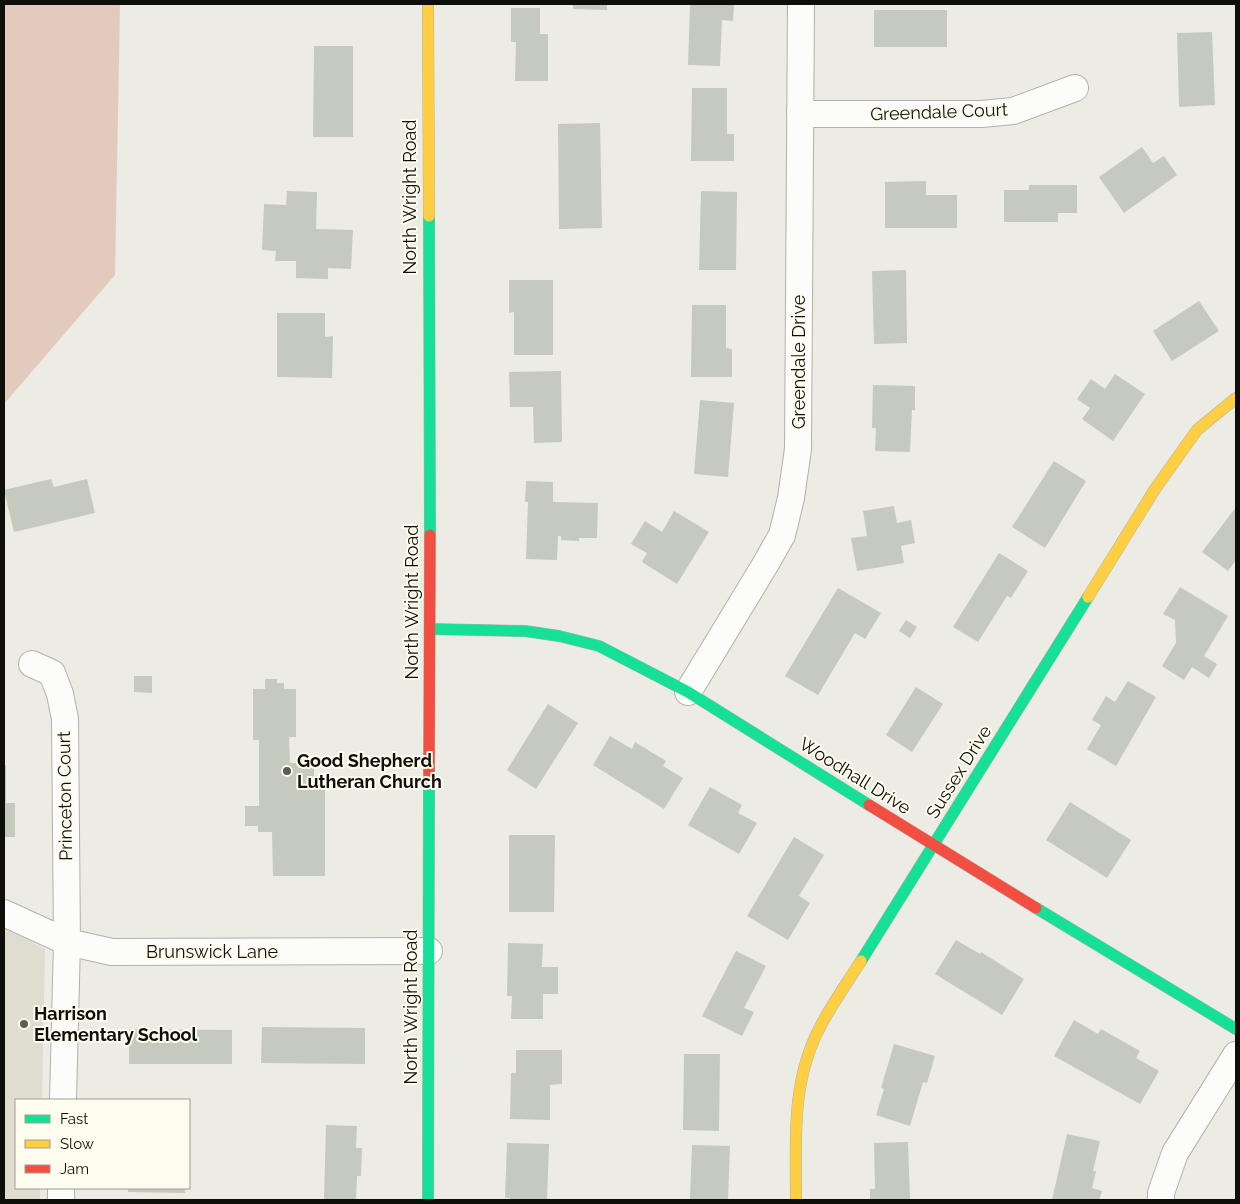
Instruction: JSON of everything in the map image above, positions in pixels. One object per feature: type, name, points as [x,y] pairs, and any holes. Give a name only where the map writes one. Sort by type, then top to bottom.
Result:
[{"type":"street","name":"North Wright Road","points":[[428,4],[430,629],[428,1200]]},
{"type":"street","name":"Greendale Drive","points":[[688,692],[782,535],[791,498],[798,449],[801,4]]},
{"type":"street","name":"Greendale Court","points":[[800,114],[982,114],[1013,111],[1075,88]]},
{"type":"street","name":"Sussex Drive","points":[[796,1200],[798,1100],[801,1080],[820,1027],[1154,489],[1197,430],[1236,398]]},
{"type":"street","name":"Woodhall Drive","points":[[430,629],[525,631],[559,636],[598,646],[688,692],[934,846],[1236,1029]]},
{"type":"street","name":"Princeton Court","points":[[32,664],[52,673],[60,694],[65,719],[67,942],[63,1099]]},
{"type":"street","name":"Brunswick Lane","points":[[4,913],[67,942],[112,952],[428,951]]},
{"type":"street","points":[[1161,1200],[1175,1153],[1236,1056]]},
{"type":"shaded area","points":[[4,4],[405,4],[120,5],[115,275],[4,404]]},
{"type":"shaded area","name":"Harrison Elementary School","points":[[4,926],[45,949],[42,1099],[15,1099],[15,1189],[40,1189],[40,1200],[4,1200]]},
{"type":"building","points":[[573,4],[607,4],[607,10],[573,9]]},
{"type":"building","points":[[690,4],[734,4],[733,21],[722,20],[720,66],[688,65]]},
{"type":"building","points":[[511,8],[540,8],[540,34],[548,34],[548,81],[515,81],[516,42],[511,42]]},
{"type":"building","points":[[874,10],[947,10],[947,47],[874,47]]},
{"type":"building","points":[[1212,32],[1215,105],[1179,107],[1177,33]]},
{"type":"building","points":[[314,46],[353,46],[353,137],[313,137]]},
{"type":"building","points":[[692,88],[727,88],[727,134],[734,134],[734,161],[691,161]]},
{"type":"building","points":[[600,123],[602,228],[559,229],[558,124]]},
{"type":"building","points":[[1142,147],[1153,163],[1164,156],[1177,175],[1124,213],[1099,177]]},
{"type":"building","points":[[926,181],[926,195],[957,195],[957,228],[885,228],[885,182]]},
{"type":"building","points":[[1029,185],[1077,185],[1077,213],[1058,213],[1058,222],[1004,222],[1004,190],[1029,190]]},
{"type":"building","points":[[287,191],[317,192],[316,229],[353,230],[351,269],[328,268],[328,279],[296,278],[296,261],[275,261],[276,251],[262,250],[264,204],[286,205]]},
{"type":"building","points":[[701,191],[737,192],[736,270],[699,270]]},
{"type":"building","points":[[906,270],[907,343],[874,344],[872,271]]},
{"type":"building","points":[[509,280],[553,280],[553,355],[514,355],[514,312],[509,313]]},
{"type":"building","points":[[1199,301],[1219,331],[1172,361],[1153,331]]},
{"type":"building","points":[[692,305],[726,305],[726,348],[732,349],[732,377],[691,377]]},
{"type":"building","points":[[277,313],[325,313],[325,337],[333,336],[332,378],[277,377]]},
{"type":"building","points":[[561,371],[562,442],[534,443],[533,407],[510,407],[509,372]]},
{"type":"building","points":[[1115,374],[1145,394],[1113,441],[1082,419],[1090,408],[1077,399],[1091,379],[1105,389]]},
{"type":"building","points":[[873,385],[915,386],[915,410],[912,410],[910,452],[875,451],[876,428],[872,428]]},
{"type":"building","points":[[700,400],[734,403],[728,477],[694,474]]},
{"type":"building","points":[[1054,461],[1086,481],[1045,548],[1012,527]]},
{"type":"building","points":[[51,479],[54,487],[87,479],[95,513],[14,532],[4,490]]},
{"type":"building","points":[[526,481],[553,482],[553,502],[598,503],[597,538],[579,538],[579,541],[561,540],[561,536],[558,536],[557,560],[526,559],[528,502],[525,502]]},
{"type":"building","points":[[894,506],[897,523],[911,520],[915,543],[901,546],[904,563],[857,571],[851,538],[867,536],[863,511]]},
{"type":"building","points":[[1236,507],[1236,560],[1228,571],[1202,552]]},
{"type":"building","points":[[674,511],[709,532],[677,584],[642,562],[647,553],[631,544],[645,521],[662,532]]},
{"type":"building","points":[[999,553],[1028,571],[1011,598],[1007,596],[978,642],[953,627]]},
{"type":"building","points":[[1180,587],[1228,616],[1204,656],[1217,664],[1209,678],[1192,667],[1184,680],[1162,666],[1176,643],[1175,620],[1163,614]]},
{"type":"building","points":[[838,588],[881,613],[865,639],[855,633],[818,695],[785,676]]},
{"type":"building","points":[[906,620],[917,627],[910,638],[899,631]]},
{"type":"building","points":[[134,676],[152,676],[152,693],[134,692]]},
{"type":"building","name":"Good Shepherd Lutheran Church","points":[[265,679],[277,679],[277,683],[284,683],[284,689],[296,689],[296,737],[289,737],[290,763],[314,763],[314,779],[325,779],[325,876],[273,876],[272,832],[258,832],[258,826],[245,826],[245,806],[259,806],[259,740],[253,740],[253,689],[265,689]]},
{"type":"building","points":[[1128,681],[1156,697],[1116,766],[1087,749],[1101,725],[1092,720],[1106,696],[1115,702]]},
{"type":"building","points":[[916,687],[943,704],[912,752],[886,735]]},
{"type":"building","points":[[548,704],[578,723],[536,789],[507,770]]},
{"type":"building","points":[[610,736],[632,749],[635,742],[666,761],[663,766],[683,778],[664,809],[593,765]]},
{"type":"building","points":[[4,765],[6,765],[6,803],[15,803],[15,837],[4,837]]},
{"type":"building","points":[[710,787],[742,805],[738,813],[757,823],[739,854],[688,825]]},
{"type":"building","points":[[1070,802],[1131,840],[1107,878],[1046,840]]},
{"type":"building","points":[[509,835],[555,835],[554,912],[509,912]]},
{"type":"building","points":[[794,837],[824,855],[799,896],[810,903],[788,940],[747,916]]},
{"type":"building","points":[[956,940],[980,954],[981,952],[1024,979],[1002,1015],[935,974]]},
{"type":"building","points":[[508,943],[543,944],[542,967],[558,967],[558,994],[543,994],[543,1019],[511,1019],[512,996],[507,996]]},
{"type":"building","points":[[736,951],[766,966],[744,1008],[754,1012],[742,1036],[702,1016]]},
{"type":"building","points":[[1074,1020],[1098,1034],[1101,1029],[1140,1051],[1136,1058],[1159,1071],[1140,1104],[1054,1056]]},
{"type":"building","points":[[262,1027],[365,1028],[365,1064],[261,1063]]},
{"type":"building","points":[[129,1029],[232,1030],[232,1064],[129,1064]]},
{"type":"building","points":[[894,1044],[935,1056],[927,1083],[923,1082],[910,1126],[876,1115],[884,1089],[881,1088]]},
{"type":"building","points":[[516,1050],[562,1050],[562,1084],[550,1085],[550,1120],[510,1119],[511,1073],[516,1073]]},
{"type":"building","points":[[684,1054],[720,1054],[719,1131],[683,1130]]},
{"type":"building","points":[[326,1125],[357,1126],[356,1148],[362,1148],[361,1176],[357,1176],[356,1200],[324,1200]]},
{"type":"building","points":[[1067,1134],[1100,1141],[1093,1171],[1096,1171],[1092,1188],[1102,1191],[1099,1200],[1052,1200]]},
{"type":"building","points":[[908,1142],[910,1200],[870,1200],[870,1189],[875,1189],[874,1143]]},
{"type":"building","points":[[507,1143],[549,1144],[547,1200],[510,1200],[510,1198],[505,1198]]},
{"type":"building","points":[[692,1145],[730,1146],[728,1200],[690,1200]]},
{"type":"building","points":[[128,1189],[185,1189],[185,1193],[128,1192]]},
{"type":"traffic: fast","points":[[429,216],[430,535]]},
{"type":"traffic: fast","points":[[861,961],[1088,597]]},
{"type":"traffic: fast","points":[[430,629],[525,631],[559,636],[599,646],[688,692],[869,805]]},
{"type":"traffic: fast","points":[[428,1200],[429,782]]},
{"type":"traffic: fast","points":[[1036,908],[1236,1029]]},
{"type":"traffic: slow","points":[[428,4],[429,216]]},
{"type":"traffic: slow","points":[[1088,597],[1155,489],[1197,430],[1236,398]]},
{"type":"traffic: slow","points":[[796,1200],[797,1112],[804,1069],[820,1027],[861,961]]},
{"type":"traffic: jam","points":[[429,782],[430,535]]},
{"type":"traffic: jam","points":[[869,805],[1036,908]]},
{"type":"place","name":"Good Shepherd Lutheran Church","points":[[287,771]]},
{"type":"place","name":"Harrison Elementary School","points":[[24,1024]]}]
